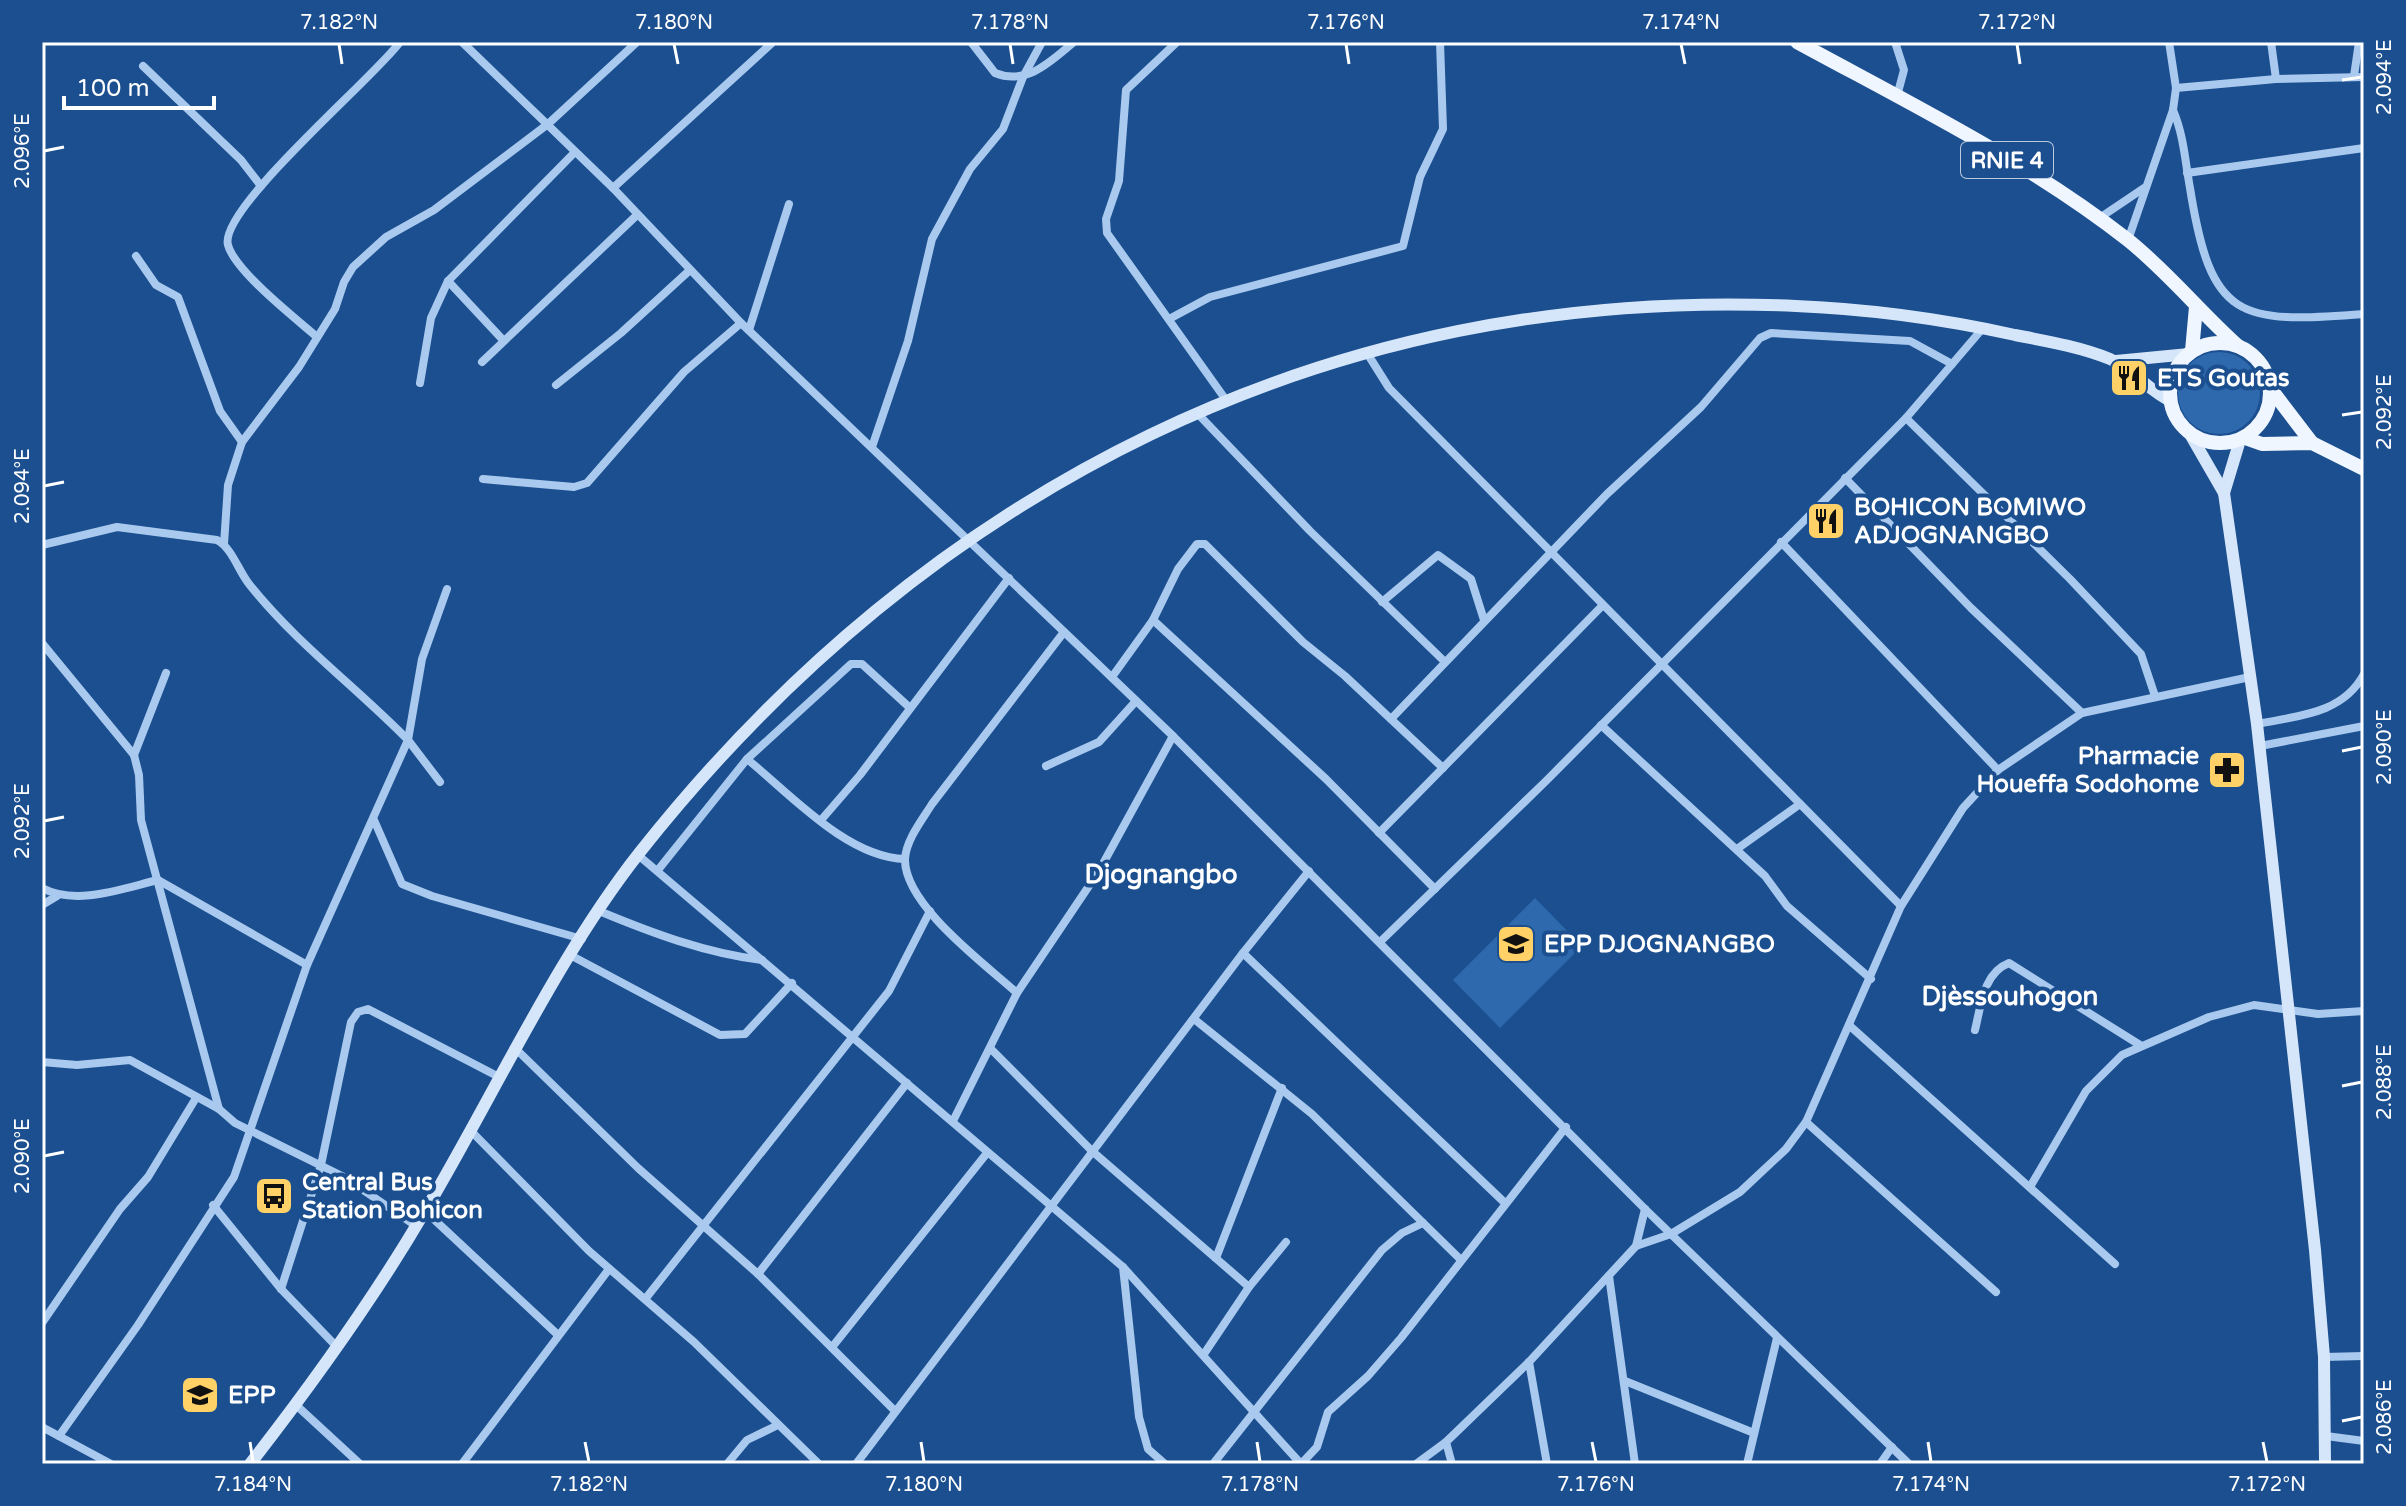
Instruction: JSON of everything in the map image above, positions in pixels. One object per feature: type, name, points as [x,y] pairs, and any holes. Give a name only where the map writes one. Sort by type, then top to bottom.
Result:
[{"type":"main road","name":"RNIE 4","points":[[1797,42],[1966,135],[2128,240],[2238,346],[2254,356],[2265,370],[2270,388],[2312,443],[2364,469]]},
{"type":"main road","points":[[250,1464],[337,1347],[416,1226],[582,939],[638,855],[739,737],[856,625],[968,539],[1069,476],[1226,400],[1367,353],[1520,319],[1683,304],[1858,310],[1983,328],[2116,361],[2190,353],[2214,343],[2238,346]]},
{"type":"main road","points":[[2196,307],[2190,353],[2177,367],[2171,383],[2171,401],[2181,424],[2224,493],[2260,746],[2290,1008],[2324,1357],[2325,1464]]},
{"type":"main road","points":[[2116,361],[2171,401]]},
{"type":"main road","points":[[2224,493],[2242,439],[2264,416],[2270,388]]},
{"type":"main road","name":"RNIE 4","points":[[2190,434],[2220,444],[2242,439],[2262,444],[2312,443]]},
{"type":"street","points":[[317,337],[276,302],[228,247],[228,234],[261,186],[342,99],[380,68],[400,42]]},
{"type":"street","points":[[462,42],[613,188],[741,323],[1173,736],[1645,1209],[1909,1464]]},
{"type":"street","points":[[440,782],[408,740],[274,616],[235,567],[224,544],[228,485],[242,442],[299,367],[335,309],[353,267],[386,237],[434,210],[548,124],[637,42]]},
{"type":"street","points":[[613,188],[773,42]]},
{"type":"street","points":[[971,42],[995,73],[1023,77],[1053,62],[1074,42]]},
{"type":"street","points":[[872,447],[908,341],[932,239],[970,169],[1003,129],[1023,77],[1042,42]]},
{"type":"street","points":[[1177,42],[1126,90],[1119,181],[1106,225],[1113,243],[1171,318],[1226,400]]},
{"type":"street","points":[[1171,318],[1210,297],[1406,243],[1420,177],[1445,122],[1440,42]]},
{"type":"street","points":[[1895,42],[1904,70],[1897,96]]},
{"type":"street","points":[[2128,240],[2173,110],[2176,88],[2169,42]]},
{"type":"street","points":[[2271,42],[2276,79]]},
{"type":"street","points":[[2176,88],[2276,79],[2359,77],[2359,42]]},
{"type":"street","points":[[143,66],[241,160],[261,186]]},
{"type":"street","points":[[2173,110],[2184,142],[2199,244],[2208,270],[2224,294],[2237,305],[2268,317],[2364,314]]},
{"type":"street","points":[[2187,173],[2364,148]]},
{"type":"street","points":[[420,383],[431,318],[448,281],[575,152]]},
{"type":"street","points":[[2098,219],[2145,187]]},
{"type":"street","points":[[749,330],[789,204]]},
{"type":"street","points":[[482,362],[637,215]]},
{"type":"street","points":[[136,256],[156,285],[178,297],[220,411],[242,442]]},
{"type":"street","points":[[556,385],[621,333],[690,270]]},
{"type":"street","points":[[448,281],[503,340]]},
{"type":"street","points":[[483,479],[574,487],[587,483],[684,372],[741,323]]},
{"type":"street","points":[[1380,942],[1906,418],[1983,328]]},
{"type":"street","points":[[1391,719],[1607,494],[1701,407],[1766,334],[1910,341],[1952,364]]},
{"type":"street","points":[[1367,353],[1389,388],[1901,906]]},
{"type":"street","points":[[1197,412],[1382,602],[1445,662]]},
{"type":"street","points":[[1906,418],[2070,579],[2141,654],[2155,696]]},
{"type":"street","points":[[1845,478],[1971,608],[2082,713]]},
{"type":"street","points":[[42,545],[117,527],[224,544]]},
{"type":"street","points":[[1781,542],[1998,770]]},
{"type":"street","points":[[1112,677],[1153,620],[1185,557],[1197,544],[1205,544],[1303,642],[1443,768]]},
{"type":"street","points":[[1382,602],[1433,555],[1441,555],[1471,579],[1484,620]]},
{"type":"street","points":[[822,819],[860,775],[1009,578]]},
{"type":"street","points":[[59,1436],[138,1325],[234,1177],[307,965],[408,740],[422,659],[447,589]]},
{"type":"street","points":[[1379,833],[1602,606]]},
{"type":"street","points":[[1153,620],[1328,782],[1435,889]]},
{"type":"street","points":[[1017,993],[930,911],[915,893],[905,859],[913,835],[932,804],[1064,632]]},
{"type":"street","points":[[42,643],[134,755],[139,775],[141,820],[219,1109]]},
{"type":"street","points":[[658,870],[747,759],[851,664],[862,664],[909,707]]},
{"type":"street","points":[[134,755],[166,673]]},
{"type":"street","points":[[2257,724],[2329,708],[2353,691],[2364,674]]},
{"type":"street","points":[[1636,1246],[1671,1234],[1740,1192],[1786,1149],[1806,1122],[1901,906],[1963,808],[1998,770],[2082,713],[2250,677]]},
{"type":"street","points":[[1046,766],[1099,742],[1136,701]]},
{"type":"street","points":[[1601,725],[1765,876],[1787,906],[1871,979]]},
{"type":"street","points":[[2260,746],[2364,726]]},
{"type":"street","points":[[953,1121],[992,1050],[1017,993],[1099,871],[1173,736]]},
{"type":"street","points":[[747,759],[859,849],[905,859]]},
{"type":"street","points":[[1737,849],[1800,804]]},
{"type":"street","points":[[374,820],[402,884],[432,896],[582,939]]},
{"type":"street","points":[[638,855],[1123,1267],[1301,1464],[1317,1447],[1328,1412],[1376,1367],[1566,1127]]},
{"type":"street","points":[[856,1464],[1243,953],[1309,871]]},
{"type":"street","points":[[42,888],[57,896],[81,897],[158,880],[307,965]]},
{"type":"street","points":[[42,905],[57,896]]},
{"type":"street","points":[[599,911],[656,935],[730,956],[763,960]]},
{"type":"street","points":[[646,1298],[889,991],[930,911]]},
{"type":"street","points":[[1243,953],[1505,1203]]},
{"type":"street","points":[[572,956],[720,1035],[745,1034],[792,983]]},
{"type":"street","points":[[1975,1030],[1987,985],[1995,973],[2009,963],[2140,1045]]},
{"type":"street","points":[[2030,1187],[2086,1091],[2116,1059],[2140,1045],[2233,1009],[2254,1005],[2318,1014],[2364,1011]]},
{"type":"street","points":[[281,1289],[321,1165],[351,1022],[358,1012],[368,1009],[414,1030],[501,1078]]},
{"type":"street","points":[[1194,1019],[1282,1088],[1460,1259]]},
{"type":"street","points":[[1850,1026],[2115,1264]]},
{"type":"street","points":[[517,1050],[703,1228],[758,1274],[895,1411]]},
{"type":"street","points":[[992,1050],[1092,1151],[1249,1287]]},
{"type":"street","points":[[42,1062],[92,1065],[130,1060],[219,1109],[251,1131],[321,1165],[416,1226]]},
{"type":"street","points":[[758,1274],[907,1083]]},
{"type":"street","points":[[1216,1258],[1282,1088]]},
{"type":"street","points":[[42,1323],[120,1209],[148,1177],[196,1098]]},
{"type":"street","points":[[1806,1122],[1996,1292]]},
{"type":"street","points":[[471,1131],[609,1269],[646,1298],[819,1464]]},
{"type":"street","points":[[833,1346],[987,1153]]},
{"type":"street","points":[[213,1205],[281,1289],[337,1347]]},
{"type":"street","points":[[1416,1464],[1446,1442],[1529,1362],[1636,1246],[1645,1209]]},
{"type":"street","points":[[425,1211],[558,1335]]},
{"type":"street","points":[[1213,1464],[1382,1250],[1402,1233],[1423,1223]]},
{"type":"street","points":[[1204,1354],[1249,1287],[1286,1242]]},
{"type":"street","points":[[1123,1267],[1139,1417],[1148,1449],[1165,1464]]},
{"type":"street","points":[[462,1464],[609,1269]]},
{"type":"street","points":[[1609,1276],[1635,1464]]},
{"type":"street","points":[[1747,1464],[1777,1338]]},
{"type":"street","points":[[2324,1357],[2364,1356]]},
{"type":"street","points":[[1529,1362],[1547,1464]]},
{"type":"street","points":[[1625,1381],[1754,1433]]},
{"type":"street","points":[[296,1405],[360,1464]]},
{"type":"street","points":[[727,1464],[747,1440],[778,1425]]},
{"type":"street","points":[[42,1427],[111,1464]]},
{"type":"street","points":[[2326,1436],[2364,1441]]},
{"type":"street","points":[[1446,1442],[1452,1464]]},
{"type":"street","points":[[1880,1464],[1892,1447]]},
{"type":"shaded area","points":[[2211,352],[2227,352],[2242,358],[2254,370],[2260,393],[2254,416],[2242,428],[2227,434],[2211,434],[2196,428],[2184,416],[2178,401],[2178,385],[2184,370],[2196,358]]},
{"type":"shaded area","points":[[1535,898],[1582,946],[1500,1028],[1453,980]]},
{"type":"place","name":"ETS Goutas","points":[[2129,378]]},
{"type":"place","name":"BOHICON BOMIWO ADJOGNANGBO","points":[[1826,521]]},
{"type":"place","name":"Pharmacie Houeffa Sodohome","points":[[2227,770]]},
{"type":"place","name":"EPP DJOGNANGBO","points":[[1516,944]]},
{"type":"place","name":"Central Bus Station Bohicon","points":[[274,1196]]},
{"type":"place","name":"EPP","points":[[200,1395]]},
{"type":"district","name":"Djognangbo","points":[[1161,874]]},
{"type":"district","name":"Djèssouhogon","points":[[2010,996]]}]
